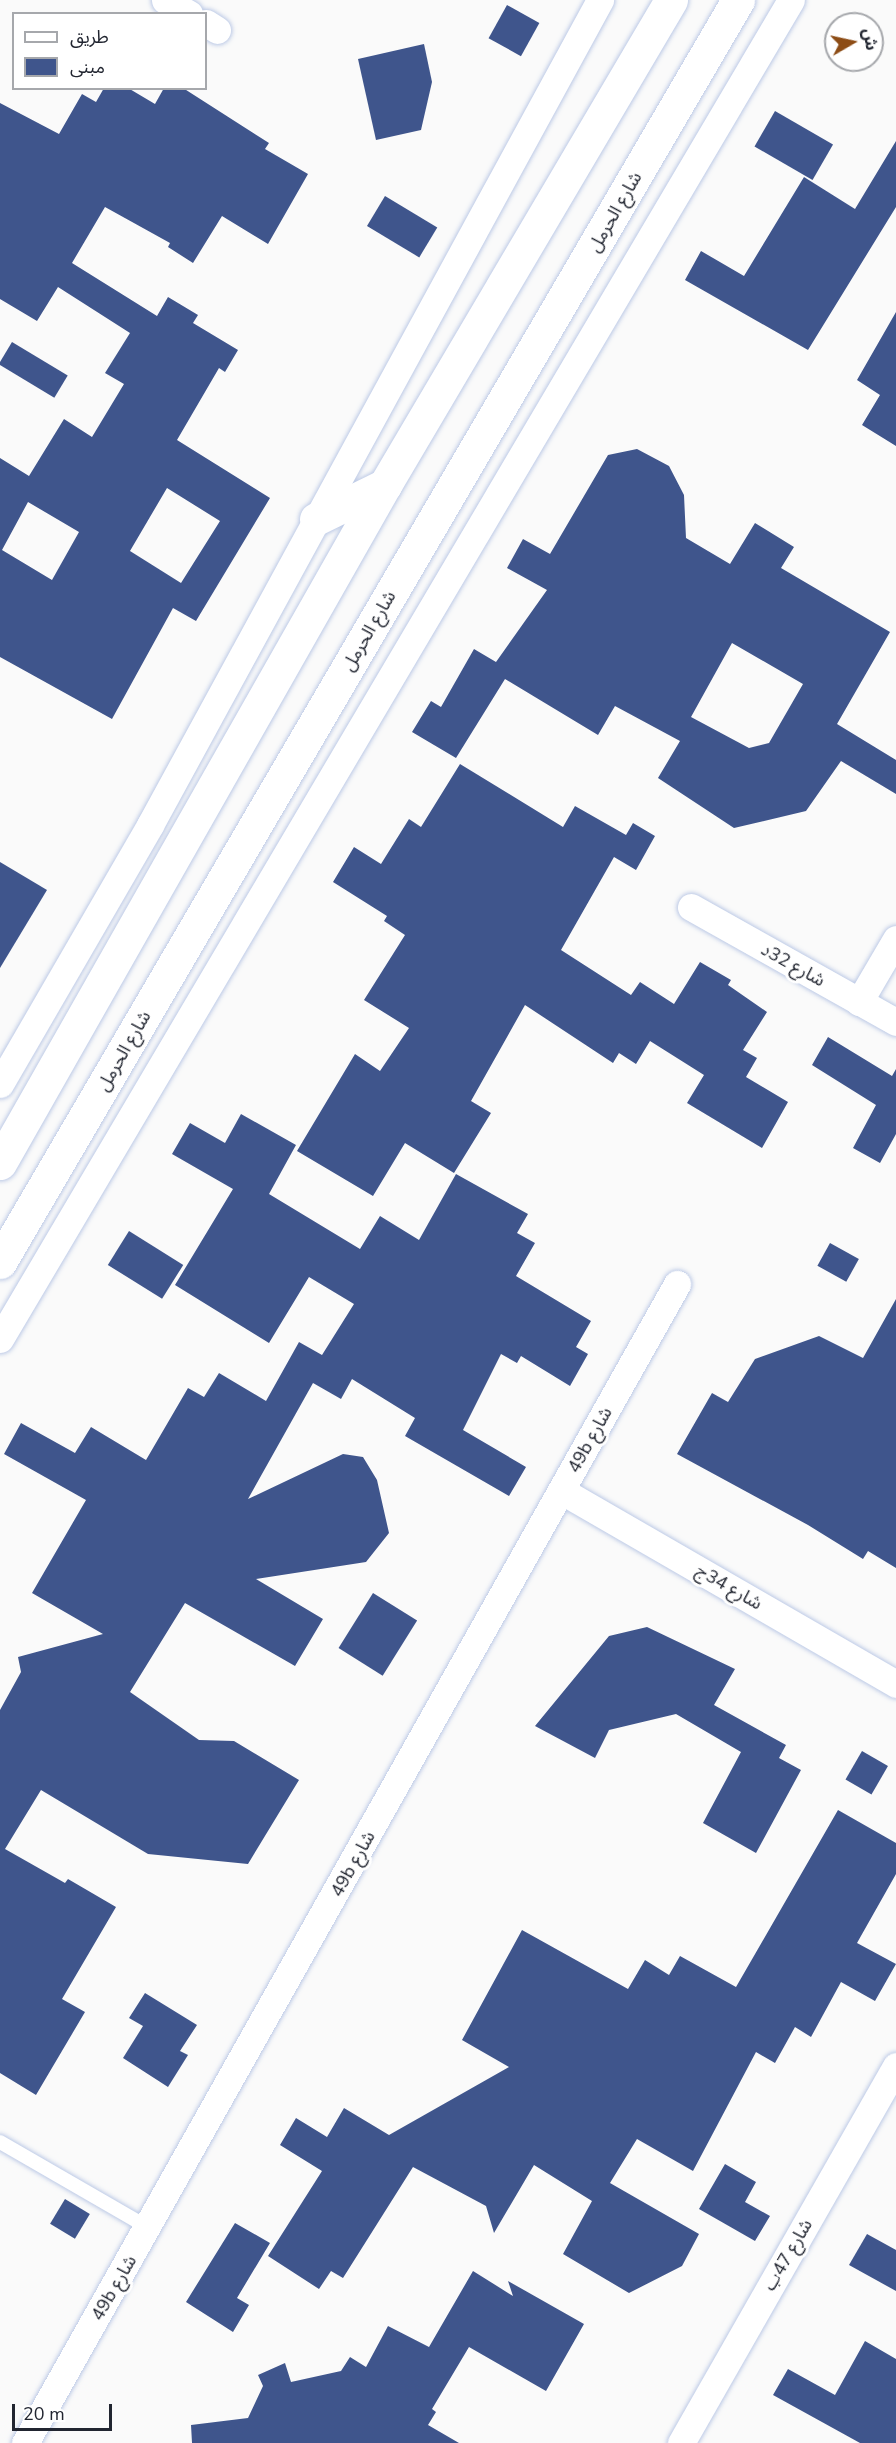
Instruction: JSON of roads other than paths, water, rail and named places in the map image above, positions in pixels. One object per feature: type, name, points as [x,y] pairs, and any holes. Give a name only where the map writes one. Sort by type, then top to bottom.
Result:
[{"type":"street","points":[[165,0],[186,12]]},
{"type":"street","points":[[0,1084],[150,825],[600,0]]},
{"type":"street","points":[[0,1163],[385,485],[671,0]]},
{"type":"street","name":"شارع الحرمل","points":[[0,1262],[738,0]]},
{"type":"street","points":[[0,1339],[791,0]]},
{"type":"street","points":[[316,519],[385,485]]},
{"type":"street","name":"شارع 32د","points":[[691,907],[896,1022]]},
{"type":"street","points":[[859,1002],[896,939]]},
{"type":"street","name":"49b شارع","points":[[25,2443],[149,2228],[677,1284]]},
{"type":"street","name":"شارع 34ج","points":[[562,1491],[896,1684]]},
{"type":"street","name":"شارع 47ب","points":[[681,2443],[896,2066]]},
{"type":"lane","points":[[0,2142],[149,2228]]}]
